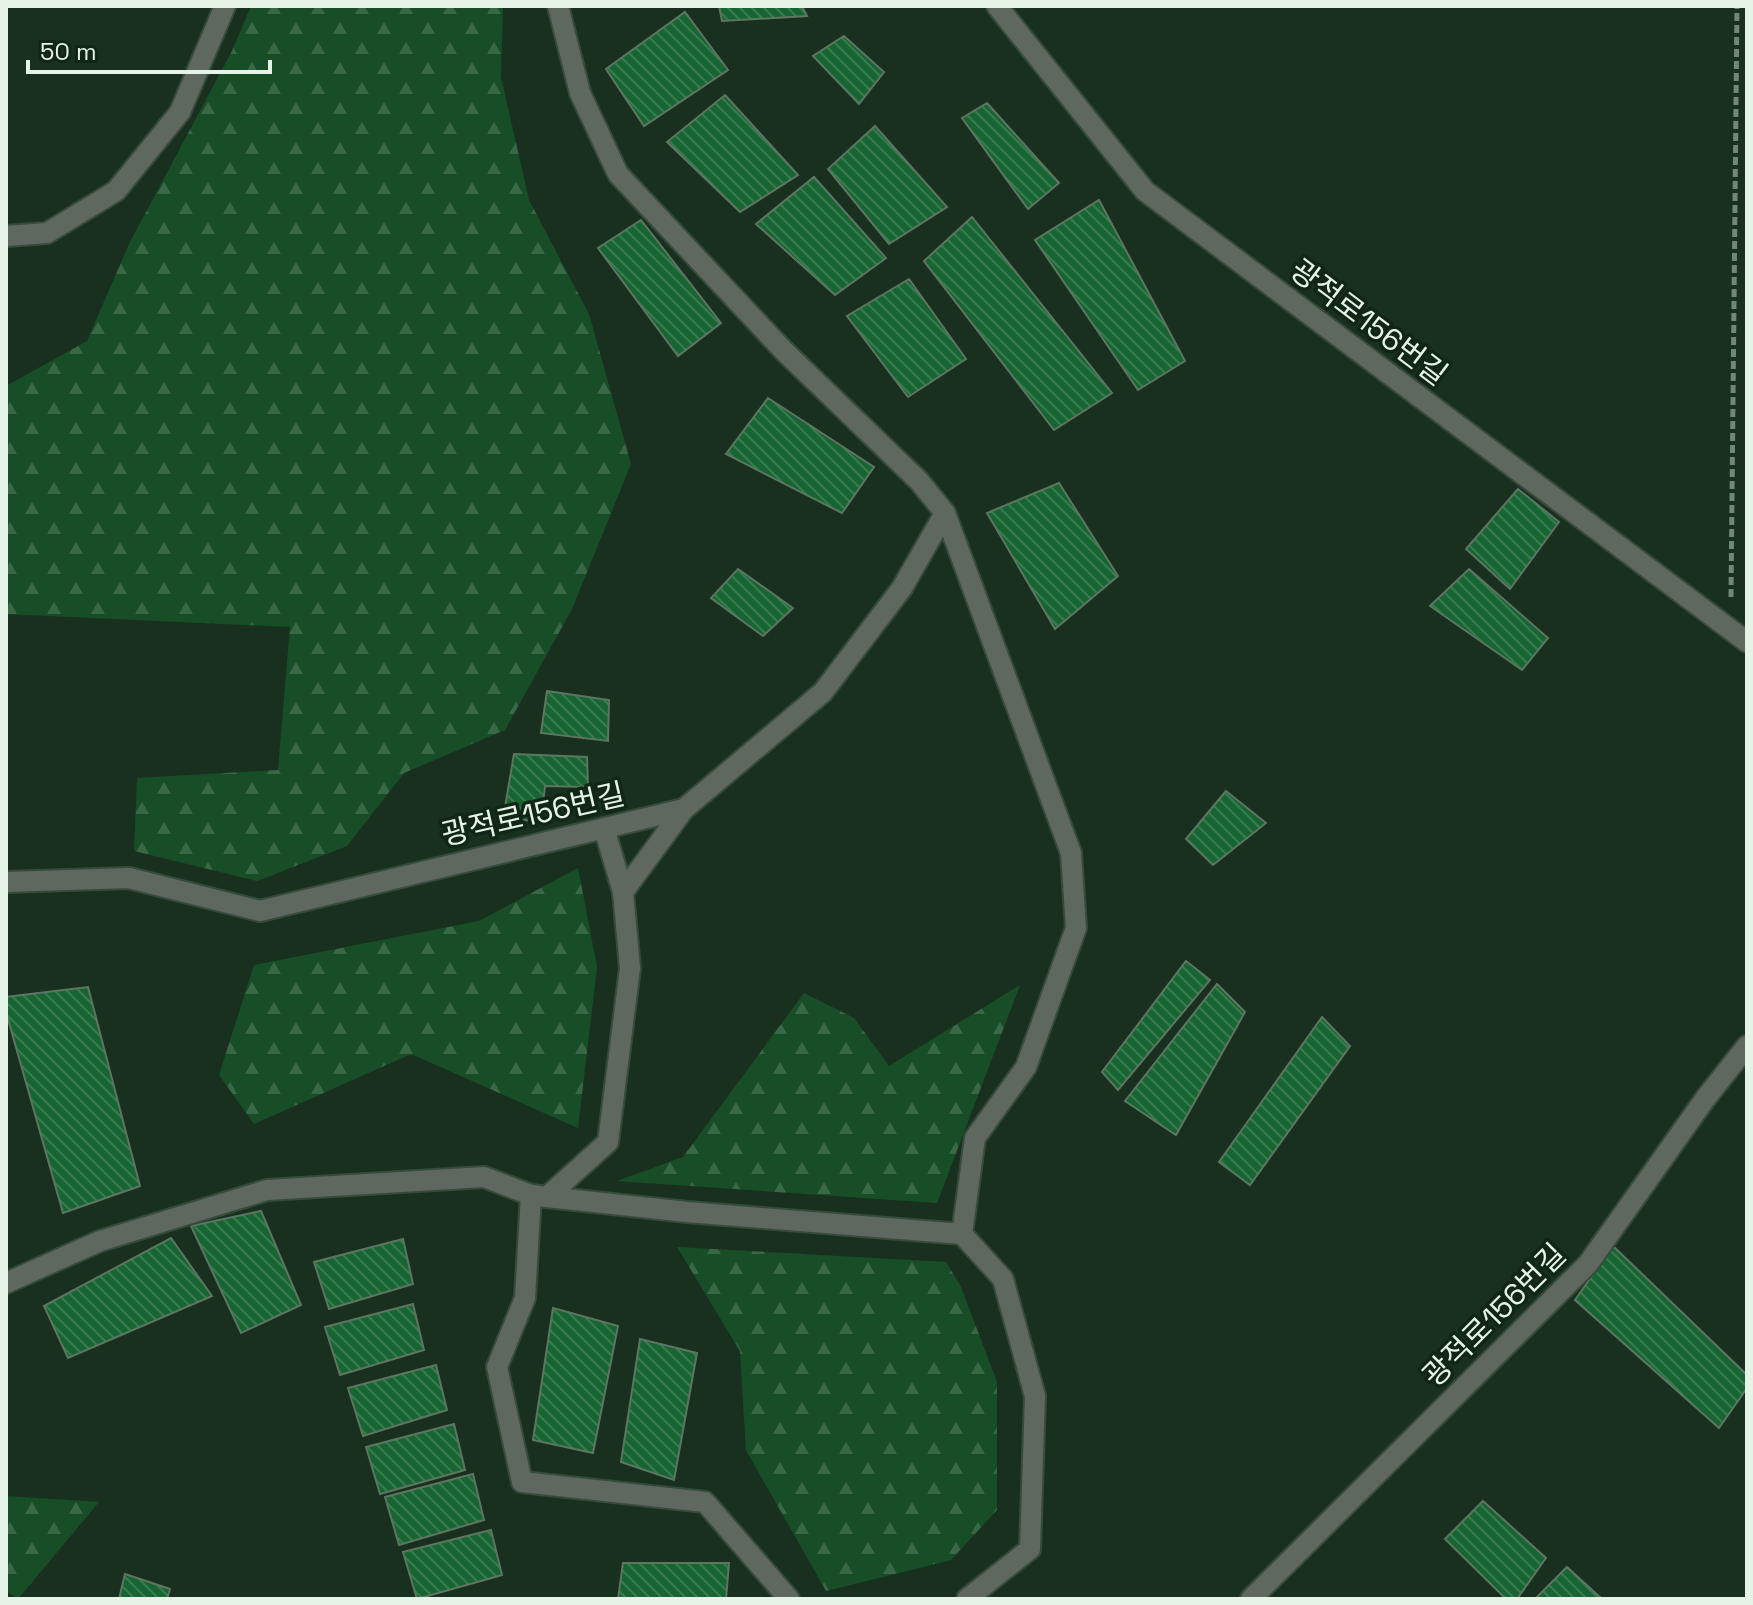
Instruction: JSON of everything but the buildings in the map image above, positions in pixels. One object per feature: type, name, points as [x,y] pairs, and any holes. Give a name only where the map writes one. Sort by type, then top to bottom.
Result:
[{"type":"street","points":[[6,236],[47,233],[116,191],[180,112],[225,6]]},
{"type":"street","points":[[558,6],[580,93],[618,174],[784,351],[919,481],[945,513],[1071,853],[1076,928],[1026,1067],[975,1138],[962,1234]]},
{"type":"street","name":"광적로156번길","points":[[997,6],[1145,191],[1739,637]]},
{"type":"street","name":"광적로156번길","points":[[6,882],[129,878],[260,911],[684,809],[823,692],[902,588],[945,513]]},
{"type":"street","points":[[623,892],[684,809]]},
{"type":"street","points":[[604,828],[623,892],[630,968],[608,1142],[539,1196],[525,1298],[497,1367],[522,1482],[705,1502],[789,1599]]},
{"type":"street","name":"광적로156번길","points":[[1253,1599],[1588,1264],[1705,1099],[1747,1046]]},
{"type":"street","points":[[6,1283],[100,1241],[267,1190],[484,1177],[539,1196],[687,1212],[962,1234],[1003,1279],[1035,1396],[1030,1549],[967,1599]]},
{"type":"path","points":[[1737,6],[1739,637]]},
{"type":"green space","points":[[251,6],[503,6],[501,77],[529,200],[589,314],[631,464],[572,609],[505,730],[404,773],[347,846],[257,881],[134,851],[137,778],[278,770],[290,627],[6,614],[6,386],[87,341],[130,242],[232,51]]},
{"type":"green space","points":[[578,868],[597,967],[578,1128],[411,1054],[254,1124],[219,1075],[254,965],[479,921]]},
{"type":"green space","points":[[1020,985],[937,1203],[617,1181],[683,1157],[804,993],[854,1018],[889,1066]]},
{"type":"green space","points":[[677,1247],[946,1262],[961,1287],[997,1382],[997,1510],[951,1560],[826,1591],[746,1450],[740,1351]]},
{"type":"green space","points":[[6,1496],[99,1502],[18,1599],[6,1591]]}]
